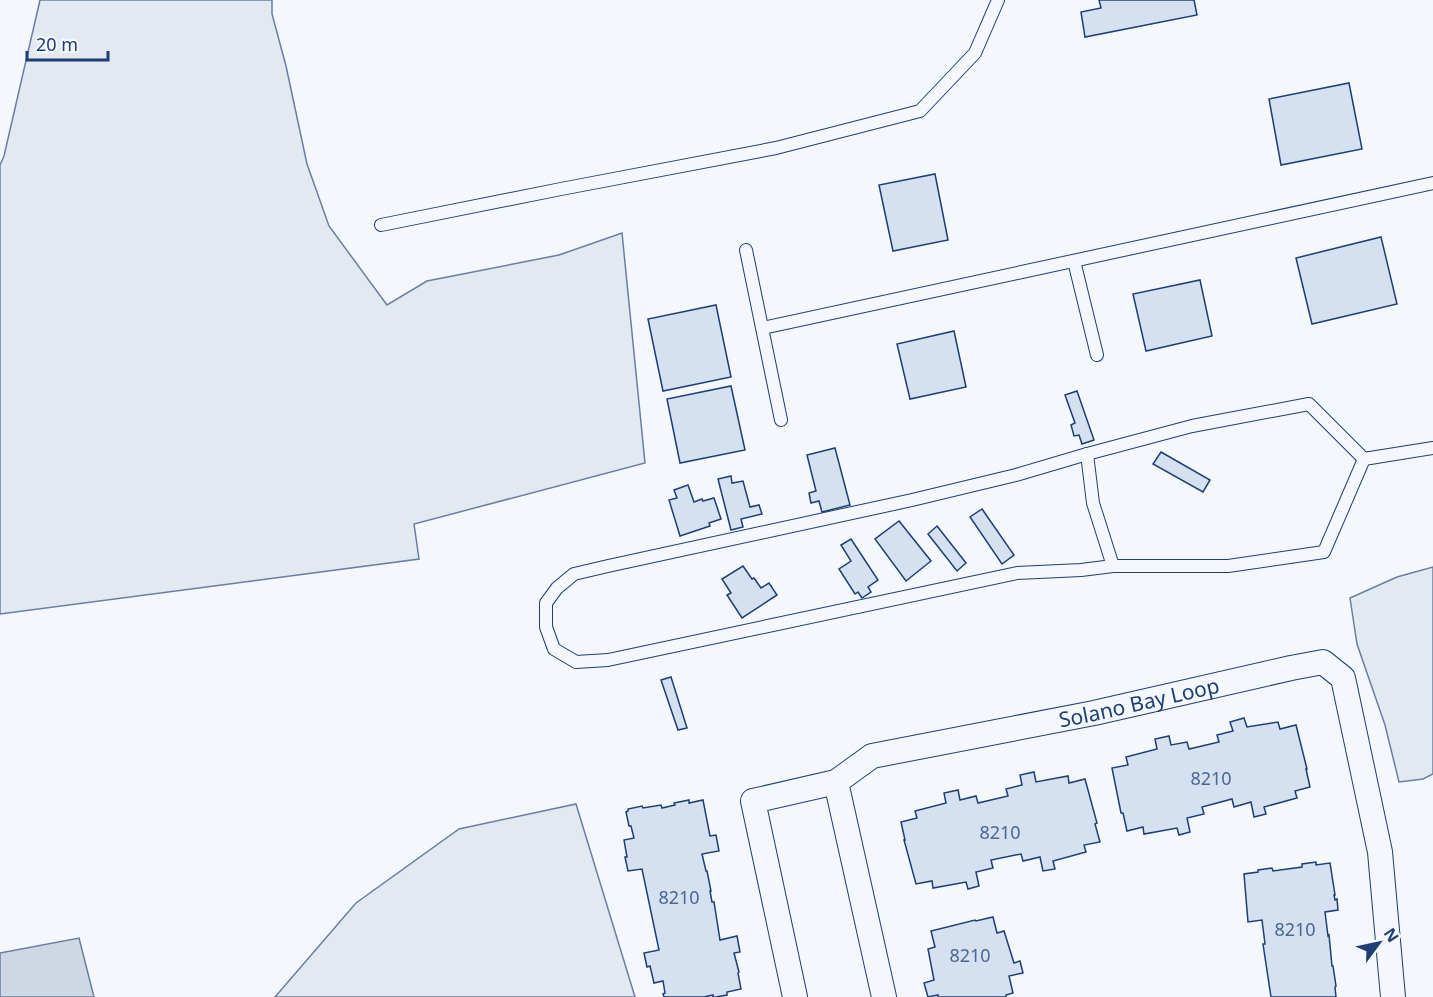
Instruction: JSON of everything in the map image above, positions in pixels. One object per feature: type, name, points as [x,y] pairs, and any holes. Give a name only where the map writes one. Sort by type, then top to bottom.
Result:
[{"type":"street","name":"Solano Bay Loop","points":[[836,782],[872,756],[1094,713],[1323,662],[1343,678],[1380,852],[1393,997]]},
{"type":"street","points":[[795,997],[753,801],[836,782],[885,997]]},
{"type":"lane","points":[[381,225],[776,148],[920,111],[975,53],[998,0]]},
{"type":"lane","points":[[763,328],[1433,183]]},
{"type":"lane","points":[[746,250],[782,420]]},
{"type":"lane","points":[[1074,261],[1097,355]]},
{"type":"lane","points":[[1309,404],[1364,459],[1324,552],[1228,566],[1113,566],[1017,573],[608,660],[576,662],[554,649],[546,627],[546,603],[556,588],[574,574],[1017,476],[1087,454],[1192,426],[1309,404]]},
{"type":"lane","points":[[1364,459],[1433,448]]},
{"type":"lane","points":[[1087,454],[1093,503],[1113,566]]},
{"type":"shaded area","points":[[40,0],[272,0],[272,14],[286,66],[307,164],[329,226],[387,305],[427,281],[559,255],[622,233],[645,463],[414,524],[419,559],[0,614],[0,165]]},
{"type":"shaded area","points":[[1433,567],[1433,774],[1423,779],[1399,782],[1385,725],[1357,644],[1350,598],[1397,577]]},
{"type":"shaded area","points":[[576,804],[635,997],[275,997],[356,903],[459,829]]},
{"type":"shaded area","points":[[79,938],[94,997],[0,997],[0,953]]},
{"type":"building","points":[[1099,0],[1194,0],[1197,15],[1085,37],[1081,12],[1101,8]]},
{"type":"building","points":[[1349,83],[1362,149],[1281,165],[1269,99]]},
{"type":"building","points":[[935,174],[948,240],[893,251],[879,185]]},
{"type":"building","points":[[1381,237],[1397,304],[1312,324],[1296,258]]},
{"type":"building","points":[[1200,280],[1212,336],[1146,351],[1133,294]]},
{"type":"building","points":[[716,305],[731,377],[663,391],[648,319]]},
{"type":"building","points":[[954,331],[966,387],[910,399],[897,344]]},
{"type":"building","points":[[731,386],[745,450],[680,463],[667,399]]},
{"type":"building","points":[[1077,391],[1094,440],[1082,444],[1079,435],[1074,436],[1071,425],[1075,423],[1065,395]]},
{"type":"building","points":[[835,448],[850,505],[822,512],[819,501],[811,503],[809,493],[816,491],[807,455]]},
{"type":"building","points":[[1161,452],[1210,480],[1203,492],[1153,464]]},
{"type":"building","points":[[731,476],[732,483],[743,481],[750,507],[759,505],[762,514],[741,519],[743,527],[731,530],[718,479]]},
{"type":"building","points":[[688,485],[694,502],[714,498],[721,519],[709,523],[710,526],[680,536],[669,500],[677,498],[674,490]]},
{"type":"building","points":[[982,509],[1014,555],[1002,564],[970,517]]},
{"type":"building","points":[[899,521],[931,561],[906,581],[875,539]]},
{"type":"building","points":[[937,526],[966,563],[957,571],[928,534]]},
{"type":"building","points":[[851,539],[878,580],[868,587],[871,592],[862,598],[858,592],[855,594],[839,569],[851,561],[841,545]]},
{"type":"building","points":[[743,566],[761,588],[769,583],[777,595],[742,618],[727,595],[731,593],[722,579]]},
{"type":"building","points":[[671,677],[687,728],[678,730],[661,680]]},
{"type":"building","points":[[1244,718],[1247,727],[1278,722],[1280,729],[1296,725],[1310,787],[1295,791],[1297,798],[1264,807],[1266,814],[1254,817],[1251,802],[1234,807],[1232,799],[1202,807],[1204,814],[1187,818],[1190,832],[1179,835],[1177,828],[1144,834],[1143,827],[1127,831],[1112,768],[1128,765],[1126,757],[1157,749],[1155,739],[1169,736],[1171,745],[1187,742],[1189,749],[1219,742],[1217,735],[1233,731],[1230,722]]},
{"type":"building","points":[[1034,772],[1036,782],[1068,776],[1069,783],[1085,779],[1100,842],[1084,845],[1086,852],[1053,861],[1055,869],[1043,871],[1040,857],[1023,861],[1021,854],[991,860],[993,868],[976,872],[979,886],[968,889],[966,882],[933,888],[932,881],[916,884],[901,822],[917,818],[915,811],[946,803],[944,793],[958,790],[960,800],[976,796],[978,803],[1008,796],[1006,789],[1022,785],[1020,775]]},
{"type":"building","points":[[689,800],[689,803],[703,800],[710,836],[716,835],[719,851],[702,854],[712,902],[714,902],[720,940],[737,936],[740,952],[734,953],[741,989],[716,997],[713,995],[664,997],[663,981],[654,983],[644,953],[659,950],[642,869],[628,871],[625,857],[627,857],[624,840],[634,838],[626,812],[628,809],[661,805],[662,808]]},
{"type":"building","points":[[1316,862],[1316,865],[1330,863],[1335,900],[1337,899],[1338,910],[1325,912],[1336,997],[1271,997],[1262,920],[1248,922],[1244,874],[1272,868],[1273,871],[1302,867],[1302,864]]},
{"type":"building","points":[[993,917],[997,933],[1004,931],[1014,963],[1020,961],[1023,973],[1009,976],[1013,993],[1006,997],[938,997],[938,995],[928,997],[924,983],[934,980],[928,949],[935,947],[931,931]]}]
